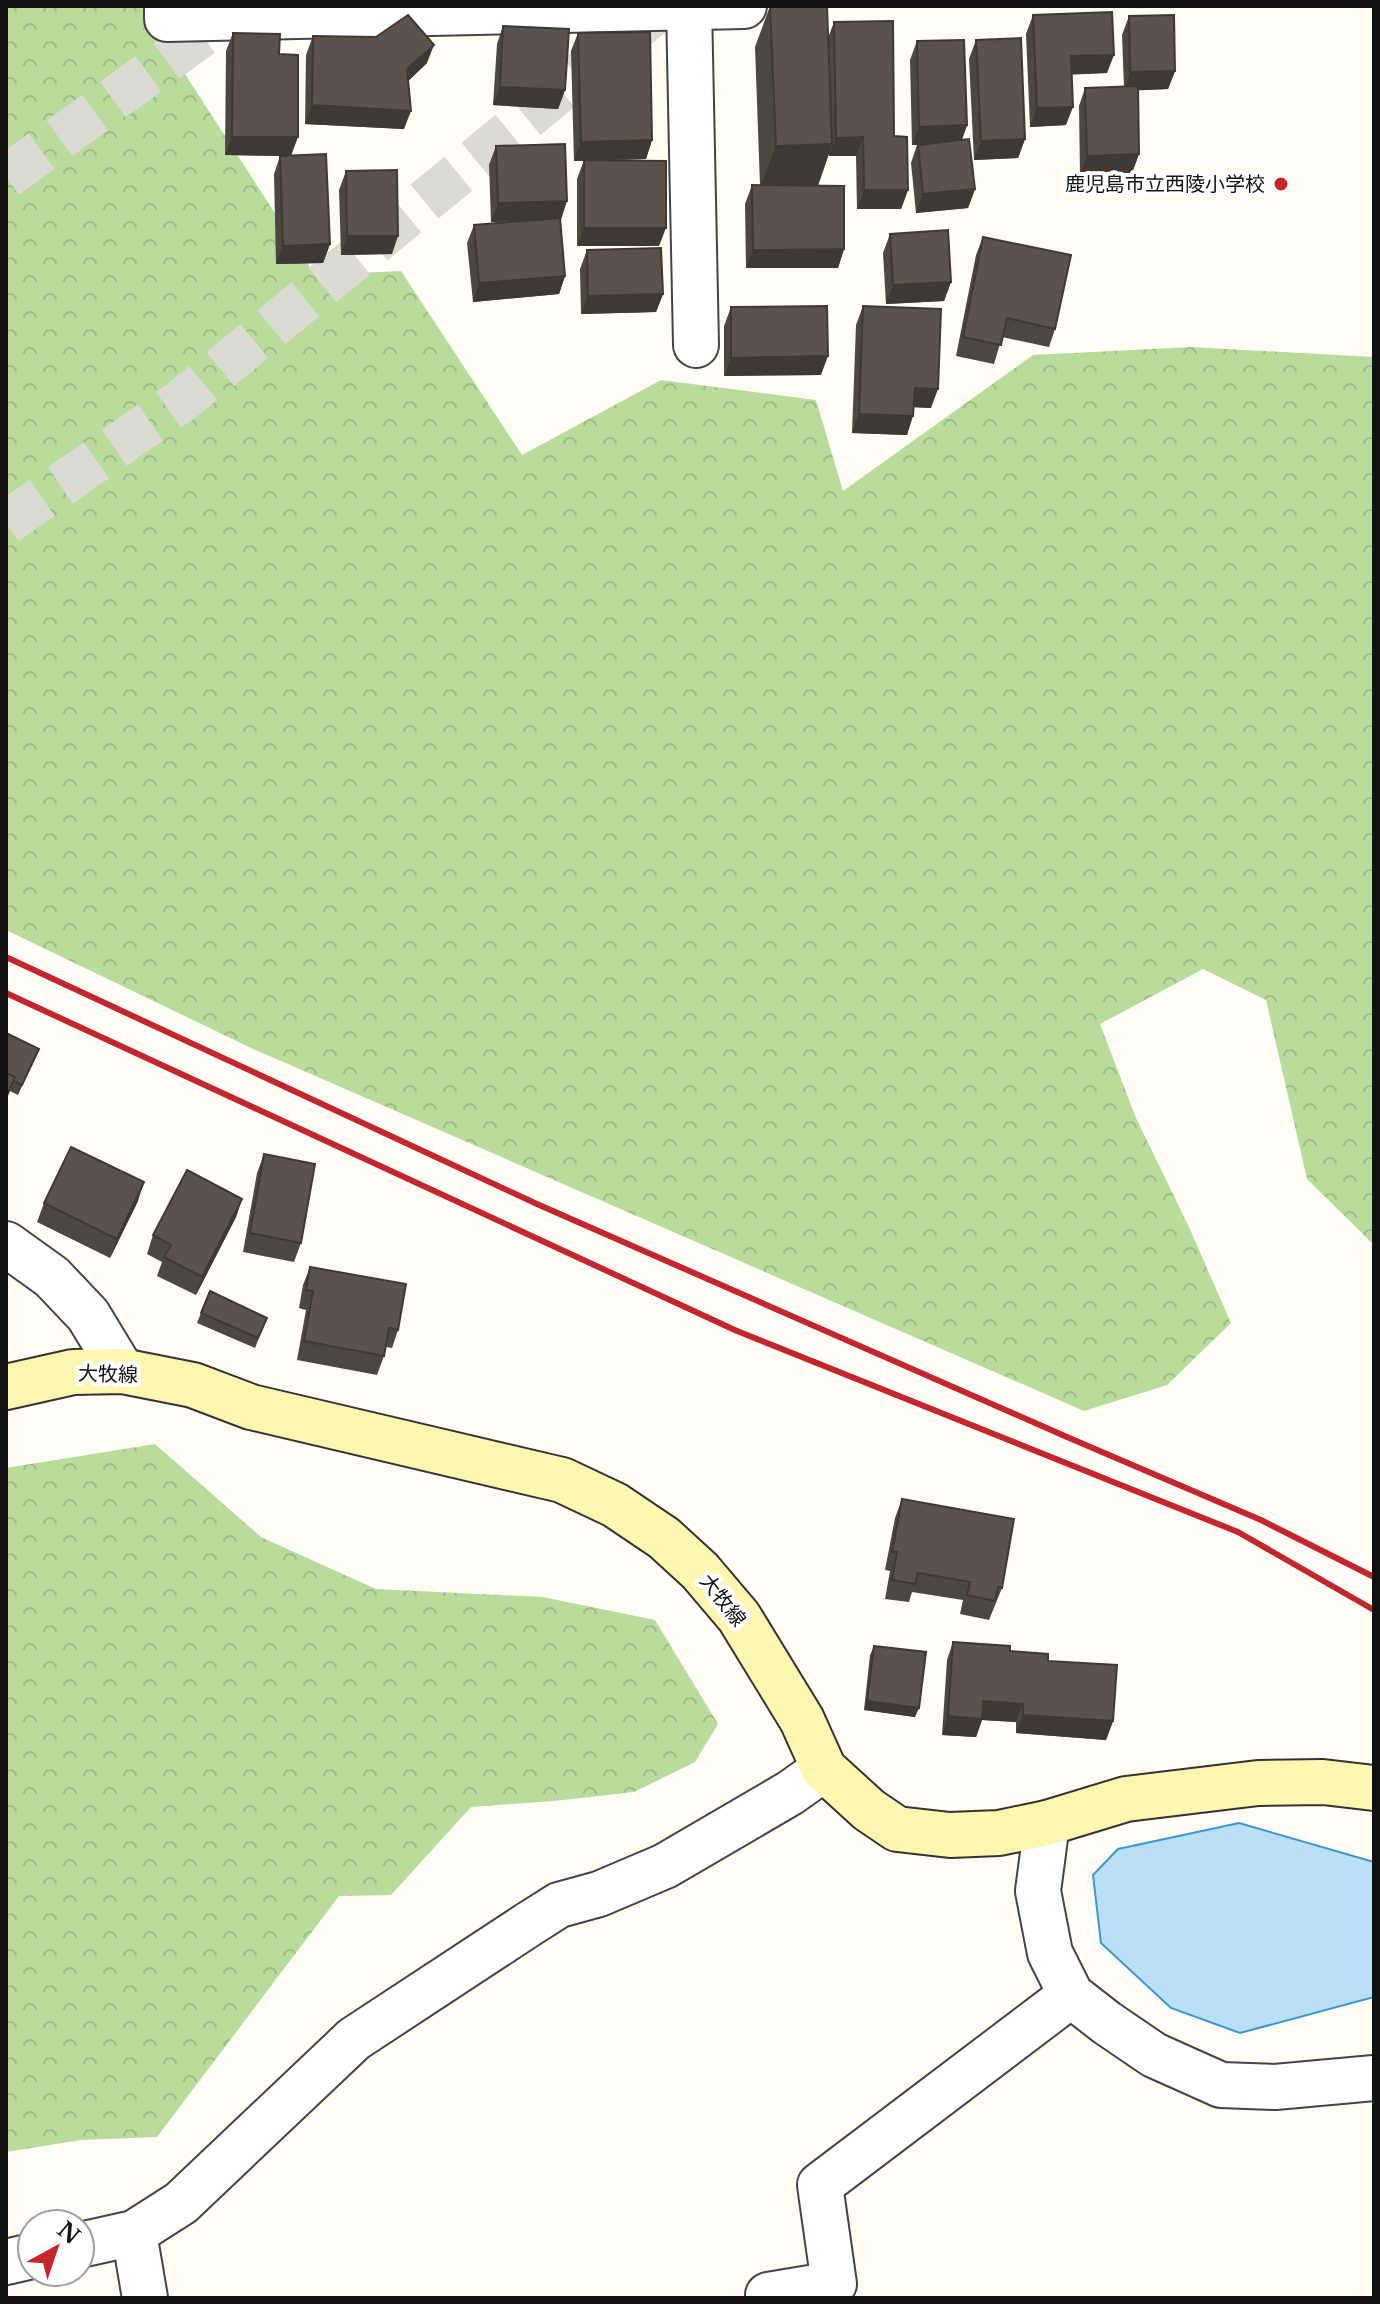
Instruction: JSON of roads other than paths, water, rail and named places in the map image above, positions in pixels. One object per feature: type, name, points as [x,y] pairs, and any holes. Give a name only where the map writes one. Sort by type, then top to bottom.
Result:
[{"type":"street","points":[[167,6],[167,19],[744,6]]},
{"type":"street","points":[[689,6],[696,345]]},
{"type":"street","points":[[6,1244],[52,1277],[88,1315],[122,1371]]},
{"type":"street","name":"大牧線","points":[[6,1387],[73,1372],[122,1371],[193,1385],[251,1407],[562,1480],[615,1505],[664,1538],[739,1617],[802,1720],[824,1769],[869,1810],[897,1829],[950,1835],[999,1833],[1047,1823],[1126,1799],[1258,1783],[1310,1782],[1374,1788]]},
{"type":"street","points":[[96,2241],[134,2233],[181,2203],[354,2039],[559,1905],[599,1894],[665,1866],[790,1793],[824,1769]]},
{"type":"street","points":[[1047,1823],[1038,1891],[1050,1953],[1071,1995],[1154,2055],[1221,2085],[1275,2087],[1374,2078]]},
{"type":"street","points":[[769,2298],[768,2295],[834,2284],[820,2185],[1071,1995]]},
{"type":"street","points":[[134,2233],[145,2298]]},
{"type":"water","points":[[1239,1823],[1374,1862],[1374,1997],[1240,2033],[1171,2008],[1101,1943],[1093,1875],[1118,1849]]},
{"type":"tunnel","points":[[6,177],[242,6]]},
{"type":"tunnel","points":[[6,523],[180,402],[663,6]]},
{"type":"railway","points":[[6,957],[537,1204],[1261,1520],[1374,1577]]},
{"type":"railway","points":[[6,993],[737,1331],[1238,1532],[1374,1610]]},
{"type":"place","name":"鹿児島市立西陵小学校","points":[[1281,184]]}]
